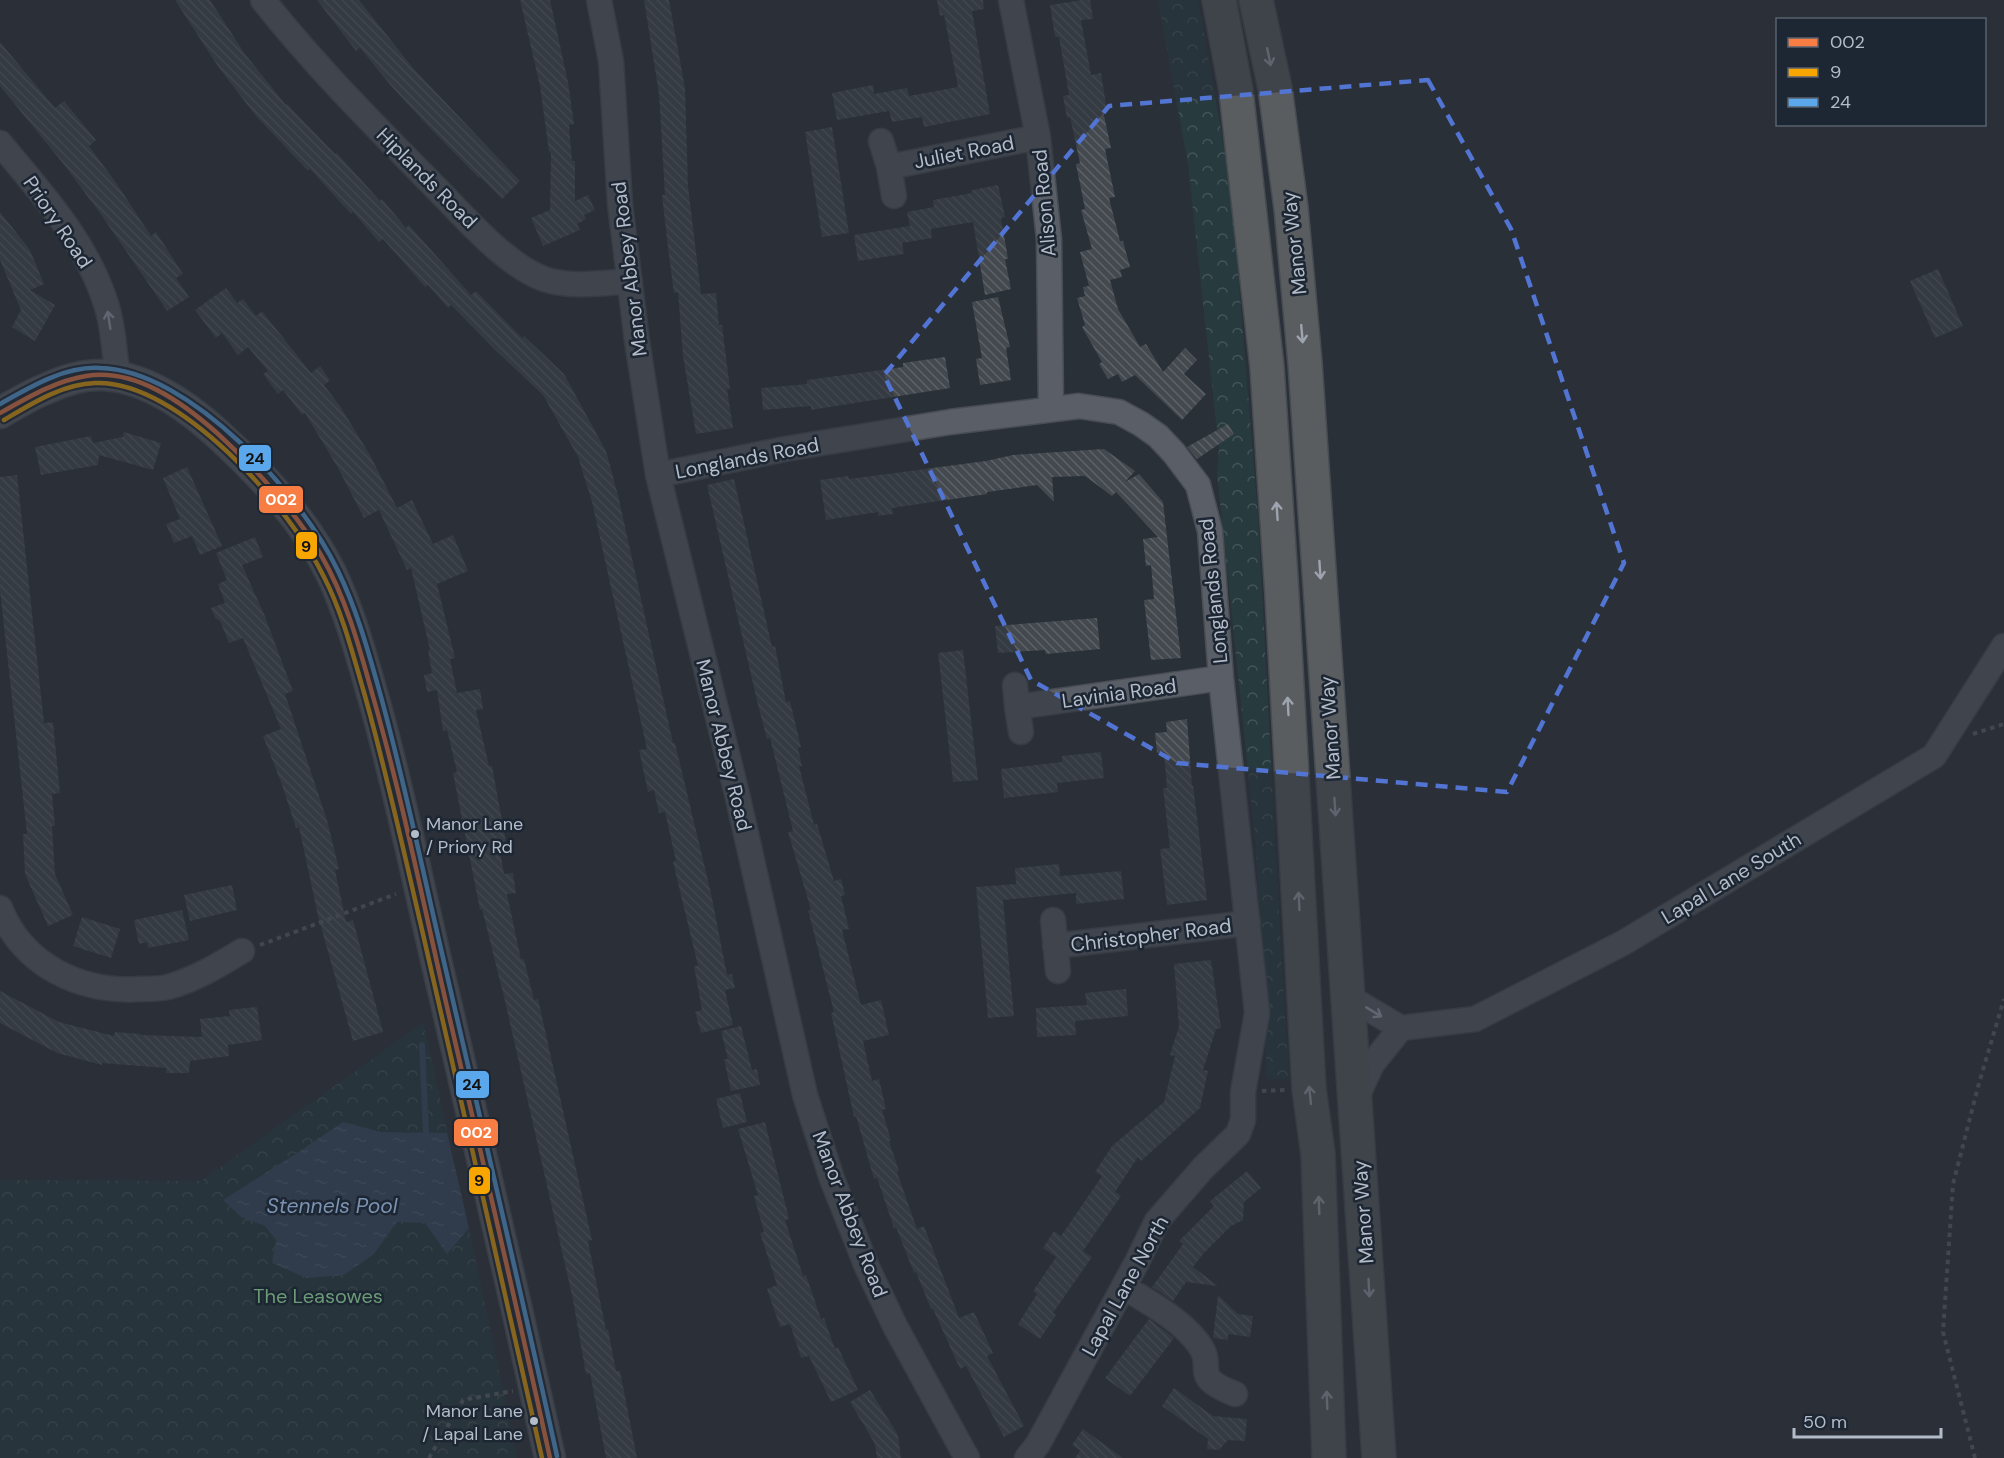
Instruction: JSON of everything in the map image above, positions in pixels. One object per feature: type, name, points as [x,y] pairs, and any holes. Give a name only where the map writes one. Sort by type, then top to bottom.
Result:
[{"type":"highway","name":"Manor Way","points":[[1219,0],[1236,91],[1267,367],[1309,1078],[1317,1154],[1329,1458]]},
{"type":"highway","name":"Manor Way","points":[[1256,0],[1275,88],[1291,208],[1303,340],[1379,1458]]},
{"type":"main road","points":[[0,412],[47,388],[78,378],[101,375],[118,377],[144,385],[176,401],[199,417],[272,487],[313,542],[331,574],[360,648],[390,760],[499,1227],[550,1458]]},
{"type":"street","name":"Hiplands Road","points":[[263,0],[328,78],[492,244],[528,271],[546,280],[585,285],[630,281]]},
{"type":"street","name":"Manor Abbey Road","points":[[598,0],[611,61],[620,204],[637,341],[658,475],[737,794],[805,1095],[832,1179],[867,1267],[895,1326],[967,1458]]},
{"type":"street","name":"Alison Road","points":[[1011,0],[1038,137],[1049,239],[1051,408]]},
{"type":"street","name":"Juliet Road","points":[[889,167],[1038,137]]},
{"type":"street","name":"Juliet Road","points":[[881,141],[889,167],[894,196]]},
{"type":"street","name":"Priory Road","points":[[0,143],[53,207],[84,253],[107,305],[118,377]]},
{"type":"street","name":"Longlands Road","points":[[658,475],[785,448],[1051,408],[1079,406],[1119,412],[1158,436],[1198,485],[1210,531],[1221,678],[1257,1013],[1244,1092]]},
{"type":"street","name":"Lapal Lane South","points":[[1401,1028],[1475,1019],[1486,1014],[1623,943],[1934,756],[2004,646]]},
{"type":"street","name":"Lavinia Road","points":[[1022,732],[1016,696],[1221,678]]},
{"type":"street","points":[[0,908],[4,918],[25,948],[38,962],[51,970],[98,987],[129,990],[167,988],[210,970],[242,951]]},
{"type":"street","name":"Christopher Road","points":[[1053,920],[1058,971]]},
{"type":"street","name":"Christopher Road","points":[[1054,946],[1248,923]]},
{"type":"street","points":[[1347,996],[1401,1028],[1372,1064],[1355,1100]]},
{"type":"street","name":"Lapal Lane North","points":[[1027,1458],[1038,1444],[1158,1221],[1203,1168],[1238,1134],[1243,1120],[1244,1092]]},
{"type":"street","points":[[1124,1287],[1173,1319],[1198,1343],[1204,1355],[1205,1372],[1209,1380],[1216,1386],[1235,1394]]},
{"type":"path","points":[[242,951],[418,886]]},
{"type":"path","points":[[1975,1458],[1943,1332],[1953,1184],[2004,999]]},
{"type":"path","points":[[429,1458],[463,1400],[534,1387]]},
{"type":"highlighted area","points":[[1428,80],[1511,229],[1624,563],[1507,792],[1177,763],[1031,680],[884,375],[1109,106]]},
{"type":"green space","points":[[1158,0],[1198,0],[1231,186],[1258,516],[1289,1079],[1267,1079],[1256,847],[1217,473],[1219,449],[1188,164]]},
{"type":"green space","name":"The Leasowes","points":[[423,1023],[517,1458],[0,1458],[0,1180],[201,1181]]},
{"type":"water","name":"Stennels Pool","points":[[343,1122],[381,1132],[447,1133],[469,1228],[447,1254],[425,1223],[397,1222],[374,1254],[344,1275],[307,1278],[272,1263],[276,1240],[265,1226],[241,1217],[223,1200]]},
{"type":"building","points":[[175,0],[210,0],[245,54],[286,105],[335,154],[337,153],[380,201],[382,199],[406,228],[409,225],[471,295],[476,291],[522,338],[524,336],[564,374],[606,451],[618,495],[673,743],[675,743],[711,893],[727,975],[732,974],[735,988],[725,990],[733,1025],[701,1033],[695,1012],[702,1010],[694,966],[698,966],[673,862],[676,861],[665,812],[659,813],[654,790],[648,792],[639,750],[647,749],[592,502],[578,457],[543,395],[451,305],[448,308],[428,285],[425,287],[383,239],[379,242],[353,212],[351,214],[310,169],[308,171],[256,116],[219,68]]},
{"type":"building","points":[[317,0],[359,0],[413,68],[520,181],[502,199],[426,124],[360,48],[356,51]]},
{"type":"building","points":[[520,0],[550,0],[568,82],[574,124],[569,125],[572,161],[575,161],[575,201],[588,195],[595,210],[584,215],[586,219],[577,224],[580,230],[543,246],[531,218],[550,210],[551,155],[540,86]]},
{"type":"building","points":[[644,0],[669,0],[685,88],[688,186],[701,294],[716,293],[719,325],[722,325],[730,389],[727,389],[733,428],[696,434],[683,356],[678,292],[674,293],[668,248],[662,195],[665,195],[659,94]]},
{"type":"building","points":[[937,0],[983,0],[984,9],[972,11],[990,114],[924,127],[922,117],[892,122],[889,111],[837,120],[832,93],[873,85],[874,94],[907,88],[909,96],[958,87],[944,15],[940,16]]},
{"type":"building","points":[[1090,0],[1093,19],[1081,20],[1091,75],[1101,73],[1107,111],[1103,111],[1111,148],[1105,149],[1115,197],[1109,198],[1120,241],[1123,241],[1130,267],[1120,270],[1122,277],[1110,280],[1118,309],[1140,347],[1146,344],[1163,372],[1185,348],[1197,360],[1184,374],[1206,394],[1182,420],[1135,375],[1122,382],[1118,374],[1108,379],[1099,364],[1102,362],[1082,327],[1085,325],[1077,298],[1085,296],[1083,287],[1089,286],[1080,252],[1092,249],[1081,210],[1085,209],[1076,164],[1080,163],[1070,117],[1067,118],[1063,96],[1069,95],[1059,37],[1055,37],[1050,5]]},
{"type":"building","points":[[0,42],[55,108],[64,101],[96,140],[89,146],[151,236],[156,232],[183,274],[176,278],[189,297],[167,311],[65,166],[0,86]]},
{"type":"building","points":[[832,127],[849,233],[822,237],[805,132]]},
{"type":"building","points":[[998,185],[1005,217],[1001,218],[1011,289],[985,295],[973,222],[931,229],[932,238],[902,243],[904,254],[858,261],[854,235],[910,226],[907,212],[934,207],[933,200],[972,193],[972,190]]},
{"type":"building","points":[[0,212],[30,250],[44,284],[30,290],[55,305],[35,341],[12,327],[21,310],[0,260]]},
{"type":"building","points":[[1938,269],[1963,326],[1935,338],[1910,281]]},
{"type":"building","points":[[226,288],[237,303],[243,299],[256,316],[262,311],[311,373],[320,366],[330,380],[324,385],[340,406],[370,455],[397,508],[412,500],[433,544],[453,535],[468,571],[437,584],[455,658],[450,659],[457,693],[480,689],[483,709],[476,710],[489,766],[492,766],[506,843],[499,845],[504,874],[513,873],[516,893],[507,894],[521,959],[524,959],[534,1000],[538,999],[592,1240],[588,1241],[606,1330],[608,1329],[616,1371],[620,1371],[637,1458],[606,1458],[590,1373],[586,1374],[573,1300],[505,1001],[482,909],[480,910],[453,773],[457,772],[447,730],[443,731],[437,690],[427,692],[424,675],[432,673],[428,650],[430,650],[411,568],[407,570],[379,510],[364,518],[338,468],[305,413],[302,415],[283,390],[278,394],[263,374],[268,371],[248,347],[238,355],[222,333],[216,338],[195,310]]},
{"type":"building","points":[[998,297],[1010,347],[1006,348],[1011,380],[980,385],[976,359],[982,358],[972,302]]},
{"type":"building","points":[[945,357],[950,388],[811,410],[811,406],[763,410],[761,388],[807,384],[807,380],[903,367],[903,363]]},
{"type":"building","points":[[1228,424],[1234,434],[1197,459],[1187,447]]},
{"type":"building","points":[[124,432],[161,443],[153,470],[99,455],[98,465],[41,475],[35,447],[91,436],[93,443],[123,437]]},
{"type":"building","points":[[1104,449],[1135,471],[1125,482],[1139,474],[1163,502],[1181,658],[1151,660],[1144,600],[1154,599],[1151,565],[1146,566],[1143,539],[1158,537],[1116,492],[1112,496],[1085,476],[1052,477],[1054,502],[1037,485],[892,508],[893,514],[878,516],[878,512],[826,520],[820,480],[848,476],[849,479],[986,461],[1013,455]]},
{"type":"building","points":[[187,467],[222,546],[200,555],[192,536],[174,543],[166,524],[180,519],[163,478]]},
{"type":"building","points":[[17,475],[44,723],[53,722],[60,793],[52,794],[55,874],[73,915],[48,926],[25,874],[23,834],[27,834],[0,590],[0,477]]},
{"type":"building","points":[[734,479],[772,647],[775,646],[786,702],[790,701],[801,747],[798,748],[802,766],[799,766],[814,825],[817,824],[834,881],[841,879],[845,895],[841,896],[849,929],[842,930],[861,1005],[881,1000],[889,1035],[863,1041],[872,1081],[879,1079],[886,1109],[882,1110],[899,1171],[897,1172],[917,1229],[924,1226],[959,1318],[974,1312],[993,1353],[987,1356],[1024,1426],[1004,1437],[966,1366],[960,1369],[916,1272],[914,1273],[896,1227],[894,1228],[877,1178],[874,1179],[856,1116],[854,1117],[831,1013],[834,1012],[808,910],[811,910],[788,832],[793,831],[770,738],[767,739],[758,705],[707,485]]},
{"type":"building","points":[[255,537],[263,557],[242,565],[264,614],[293,691],[285,694],[327,820],[339,869],[335,870],[346,922],[353,920],[383,1032],[353,1041],[318,916],[299,827],[296,828],[263,736],[281,729],[243,638],[229,643],[220,621],[215,618],[211,608],[225,603],[218,584],[227,580],[216,553]]},
{"type":"building","points":[[1097,618],[1100,649],[1046,654],[1045,650],[998,653],[995,626]]},
{"type":"building","points":[[963,650],[978,780],[953,782],[938,653]]},
{"type":"building","points":[[1187,719],[1192,786],[1207,900],[1167,905],[1160,849],[1170,848],[1163,788],[1167,788],[1164,752],[1157,753],[1155,733],[1167,732],[1166,722]]},
{"type":"building","points":[[1101,752],[1104,778],[1057,783],[1058,792],[1004,798],[1001,769],[1062,762],[1062,756]]},
{"type":"building","points":[[1059,864],[1060,876],[1121,871],[1124,899],[1076,904],[1076,893],[1003,900],[1014,1016],[988,1018],[976,887],[1016,884],[1015,868]]},
{"type":"building","points":[[232,885],[237,910],[190,921],[184,895]]},
{"type":"building","points":[[182,910],[189,940],[148,948],[147,942],[139,944],[134,920]]},
{"type":"building","points":[[82,917],[120,929],[111,958],[73,946]]},
{"type":"building","points":[[1211,960],[1221,1028],[1216,1029],[1203,1070],[1208,1071],[1200,1108],[1141,1161],[1138,1157],[1115,1192],[1121,1196],[1083,1251],[1092,1257],[1053,1313],[1056,1315],[1040,1339],[1018,1324],[1037,1294],[1033,1291],[1056,1257],[1043,1248],[1054,1231],[1061,1236],[1102,1176],[1095,1172],[1112,1146],[1164,1102],[1175,1056],[1170,1055],[1179,1026],[1174,964]]},
{"type":"building","points":[[1126,989],[1128,1016],[1075,1021],[1076,1035],[1037,1037],[1036,1008],[1087,1005],[1085,993]]},
{"type":"building","points":[[0,991],[59,1022],[114,1036],[115,1032],[202,1037],[200,1019],[230,1016],[229,1010],[257,1007],[262,1040],[228,1045],[229,1056],[190,1061],[189,1073],[166,1073],[166,1068],[102,1063],[102,1065],[57,1053],[0,1023]]},
{"type":"building","points":[[741,1026],[752,1070],[757,1069],[760,1085],[731,1091],[724,1059],[728,1059],[721,1031]]},
{"type":"building","points":[[740,1093],[747,1122],[723,1128],[716,1099]]},
{"type":"building","points":[[765,1122],[789,1219],[785,1220],[803,1276],[806,1275],[821,1319],[824,1318],[835,1349],[838,1347],[858,1390],[831,1402],[809,1356],[801,1358],[790,1324],[780,1327],[767,1289],[777,1285],[760,1233],[764,1232],[754,1196],[758,1195],[738,1129]]},
{"type":"building","points":[[1247,1171],[1261,1188],[1244,1202],[1243,1220],[1231,1226],[1193,1267],[1218,1286],[1186,1282],[1173,1301],[1152,1287],[1183,1244],[1179,1241],[1214,1206],[1210,1201]]},
{"type":"building","points":[[1218,1295],[1238,1314],[1253,1316],[1250,1337],[1228,1334],[1228,1340],[1213,1338]]},
{"type":"building","points":[[1149,1319],[1174,1338],[1130,1396],[1105,1378]]},
{"type":"building","points":[[1174,1388],[1213,1416],[1247,1419],[1245,1441],[1228,1440],[1219,1450],[1207,1449],[1208,1439],[1162,1406]]},
{"type":"building","points":[[870,1390],[898,1435],[901,1458],[877,1458],[875,1444],[850,1402]]},
{"type":"building","points":[[1083,1429],[1123,1458],[1075,1458],[1080,1451],[1072,1445]]},
{"type":"waterway","points":[[422,1045],[426,1132]]},
{"type":"transit line","name":"24","points":[[0,404],[48,379],[87,368],[135,374],[170,390],[205,413],[271,474],[321,541],[338,571],[361,628],[394,745],[557,1456]]},
{"type":"transit line","name":"002","points":[[0,413],[52,386],[86,376],[122,377],[157,390],[203,421],[260,475],[299,522],[330,571],[357,640],[393,771],[550,1458]]},
{"type":"transit line","name":"9","points":[[4,420],[47,396],[83,384],[95,383],[127,387],[161,402],[195,424],[259,484],[286,517],[324,577],[351,646],[386,776],[542,1458]]},
{"type":"place","name":"Manor Lane / Priory Rd","points":[[415,834]]},
{"type":"place","name":"Manor Lane / Lapal Lane","points":[[534,1421]]}]
